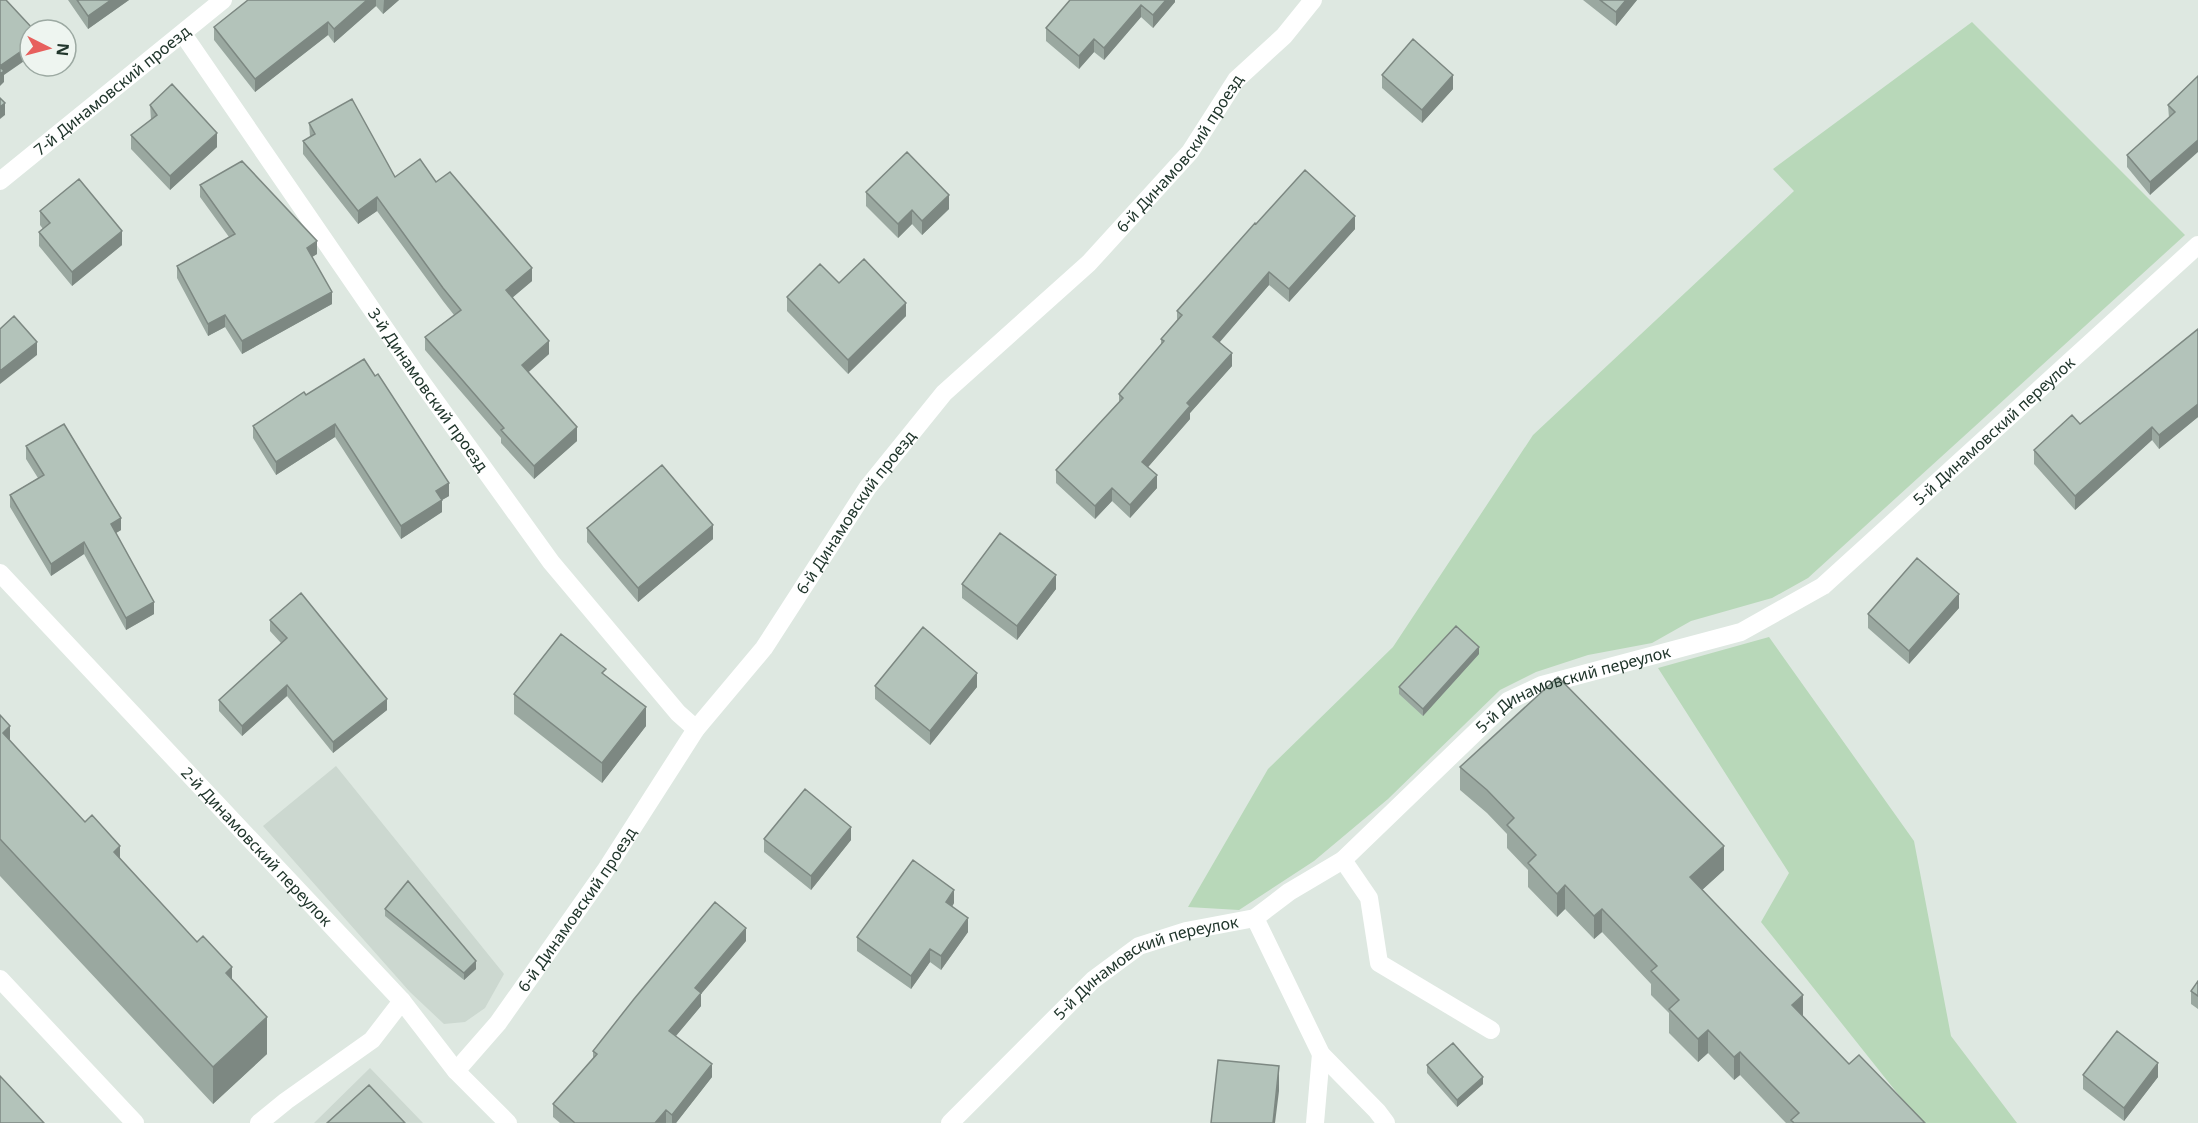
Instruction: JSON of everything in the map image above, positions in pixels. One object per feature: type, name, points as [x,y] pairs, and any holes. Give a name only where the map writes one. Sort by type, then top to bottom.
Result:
[{"type":"street","name":"7-й Динамовский проезд","points":[[0,181],[222,0]]},
{"type":"street","name":"6-й Динамовский проезд","points":[[456,1071],[498,1023],[592,890],[696,729],[764,648],[868,487],[944,393],[1089,262],[1190,152],[1236,80],[1284,36],[1313,0]]},
{"type":"street","name":"3-й Динамовский проезд","points":[[183,34],[423,384],[551,562],[678,713],[696,729]]},
{"type":"street","name":"5-й Динамовский переулок","points":[[950,1123],[1094,980],[1139,946],[1186,931],[1255,918],[1289,892],[1343,860],[1508,701],[1542,685],[1741,632],[1823,586],[2198,245]]},
{"type":"street","name":"2-й Динамовский переулок","points":[[0,573],[402,1001],[456,1071],[508,1123]]},
{"type":"street","points":[[1343,860],[1370,898],[1379,963],[1491,1030]]},
{"type":"street","points":[[1255,918],[1321,1054],[1386,1123]]},
{"type":"street","points":[[0,979],[135,1123]]},
{"type":"street","points":[[259,1123],[372,1040],[402,1001]]},
{"type":"street","points":[[1315,1123],[1321,1054]]},
{"type":"shaded area","points":[[336,766],[504,974],[485,1008],[465,1022],[444,1024],[410,992],[263,826]]},
{"type":"shaded area","points":[[370,1068],[423,1123],[314,1123]]},
{"type":"green space","points":[[1972,22],[2185,235],[1808,578],[1772,598],[1691,621],[1652,643],[1588,655],[1536,672],[1500,690],[1388,799],[1314,861],[1239,910],[1188,907],[1268,769],[1393,647],[1533,435],[1794,191],[1773,169]]},
{"type":"green space","points":[[1769,637],[1914,841],[1951,1036],[2017,1123],[1921,1123],[1761,922],[1789,873],[1658,668]]},
{"type":"building","points":[[0,0],[6,0],[23,18],[18,18],[18,53],[0,66]]},
{"type":"building","points":[[77,0],[111,0],[88,16]]},
{"type":"building","points":[[248,0],[367,0],[334,29],[328,22],[255,79],[214,27]]},
{"type":"building","points":[[1070,0],[1166,0],[1153,15],[1141,5],[1104,48],[1094,39],[1079,56],[1046,28]]},
{"type":"building","points":[[1600,0],[1626,0],[1616,12]]},
{"type":"building","points":[[1413,39],[1453,75],[1422,110],[1382,75]]},
{"type":"building","points":[[2198,76],[2198,140],[2150,182],[2127,155],[2175,112],[2168,105]]},
{"type":"building","points":[[172,84],[217,133],[170,176],[131,135],[157,115],[150,105]]},
{"type":"building","points":[[352,99],[395,177],[420,159],[436,182],[450,172],[532,268],[506,290],[549,341],[522,365],[577,427],[534,466],[501,430],[504,428],[425,337],[461,310],[377,197],[358,211],[303,141],[315,134],[309,123]]},
{"type":"building","points":[[907,152],[949,195],[922,221],[912,210],[898,224],[866,192]]},
{"type":"building","points":[[242,161],[317,241],[307,248],[332,292],[242,341],[225,315],[208,324],[177,266],[235,234],[200,185]]},
{"type":"building","points":[[1305,170],[1355,216],[1289,289],[1269,272],[1213,337],[1232,353],[1187,403],[1190,406],[1142,462],[1157,475],[1130,505],[1112,488],[1095,506],[1056,470],[1123,398],[1119,394],[1164,341],[1161,339],[1182,315],[1177,311]]},
{"type":"building","points":[[79,179],[122,231],[72,272],[39,232],[50,223],[40,211]]},
{"type":"building","points":[[864,259],[906,303],[848,360],[787,297],[820,264],[839,283]]},
{"type":"building","points":[[14,316],[37,342],[0,371],[0,329]]},
{"type":"building","points":[[2198,329],[2198,404],[2159,435],[2152,427],[2075,496],[2034,450],[2072,415],[2080,424]]},
{"type":"building","points":[[364,359],[375,376],[378,374],[449,483],[436,491],[442,500],[401,526],[335,424],[276,462],[253,426],[304,392],[306,395]]},
{"type":"building","points":[[64,424],[121,518],[111,524],[154,602],[126,618],[84,542],[51,564],[10,495],[44,475],[26,446]]},
{"type":"building","points":[[662,465],[713,525],[638,588],[587,528]]},
{"type":"building","points":[[1000,533],[1056,575],[1017,626],[962,584]]},
{"type":"building","points":[[1917,558],[1959,594],[1909,651],[1868,614]]},
{"type":"building","points":[[301,593],[387,699],[333,742],[287,685],[242,726],[219,700],[287,638],[270,620]]},
{"type":"building","points":[[1456,626],[1479,647],[1423,709],[1399,687]]},
{"type":"building","points":[[923,627],[977,673],[930,731],[875,686]]},
{"type":"building","points":[[561,634],[606,669],[602,673],[646,707],[602,763],[514,694]]},
{"type":"building","points":[[1558,677],[1724,846],[1690,877],[1803,995],[1792,1005],[1849,1064],[1859,1055],[1925,1123],[1794,1123],[1791,1120],[1799,1113],[1740,1052],[1734,1057],[1708,1030],[1698,1039],[1669,1009],[1679,1000],[1651,971],[1657,966],[1602,909],[1594,916],[1565,885],[1557,894],[1528,863],[1536,855],[1507,825],[1514,818],[1487,790],[1460,767]]},
{"type":"building","points":[[0,715],[10,726],[3,733],[85,822],[92,815],[120,846],[114,852],[197,942],[203,936],[232,967],[226,973],[267,1017],[213,1067],[0,839]]},
{"type":"building","points":[[805,789],[851,827],[811,876],[764,839]]},
{"type":"building","points":[[913,860],[954,890],[946,902],[968,918],[941,956],[930,949],[911,976],[857,937]]},
{"type":"building","points":[[408,881],[476,961],[464,973],[385,909]]},
{"type":"building","points":[[715,902],[746,928],[695,988],[701,993],[669,1031],[712,1064],[672,1115],[666,1110],[655,1123],[575,1123],[553,1104],[597,1054],[593,1051]]},
{"type":"building","points":[[2198,981],[2198,996],[2191,991]]},
{"type":"building","points":[[2117,1031],[2158,1063],[2124,1108],[2083,1075]]},
{"type":"building","points":[[1453,1043],[1483,1077],[1457,1100],[1427,1065]]},
{"type":"building","points":[[1218,1060],[1279,1066],[1273,1123],[1211,1123]]},
{"type":"building","points":[[0,1076],[44,1123],[0,1123]]},
{"type":"building","points":[[369,1085],[405,1123],[327,1123]]}]
